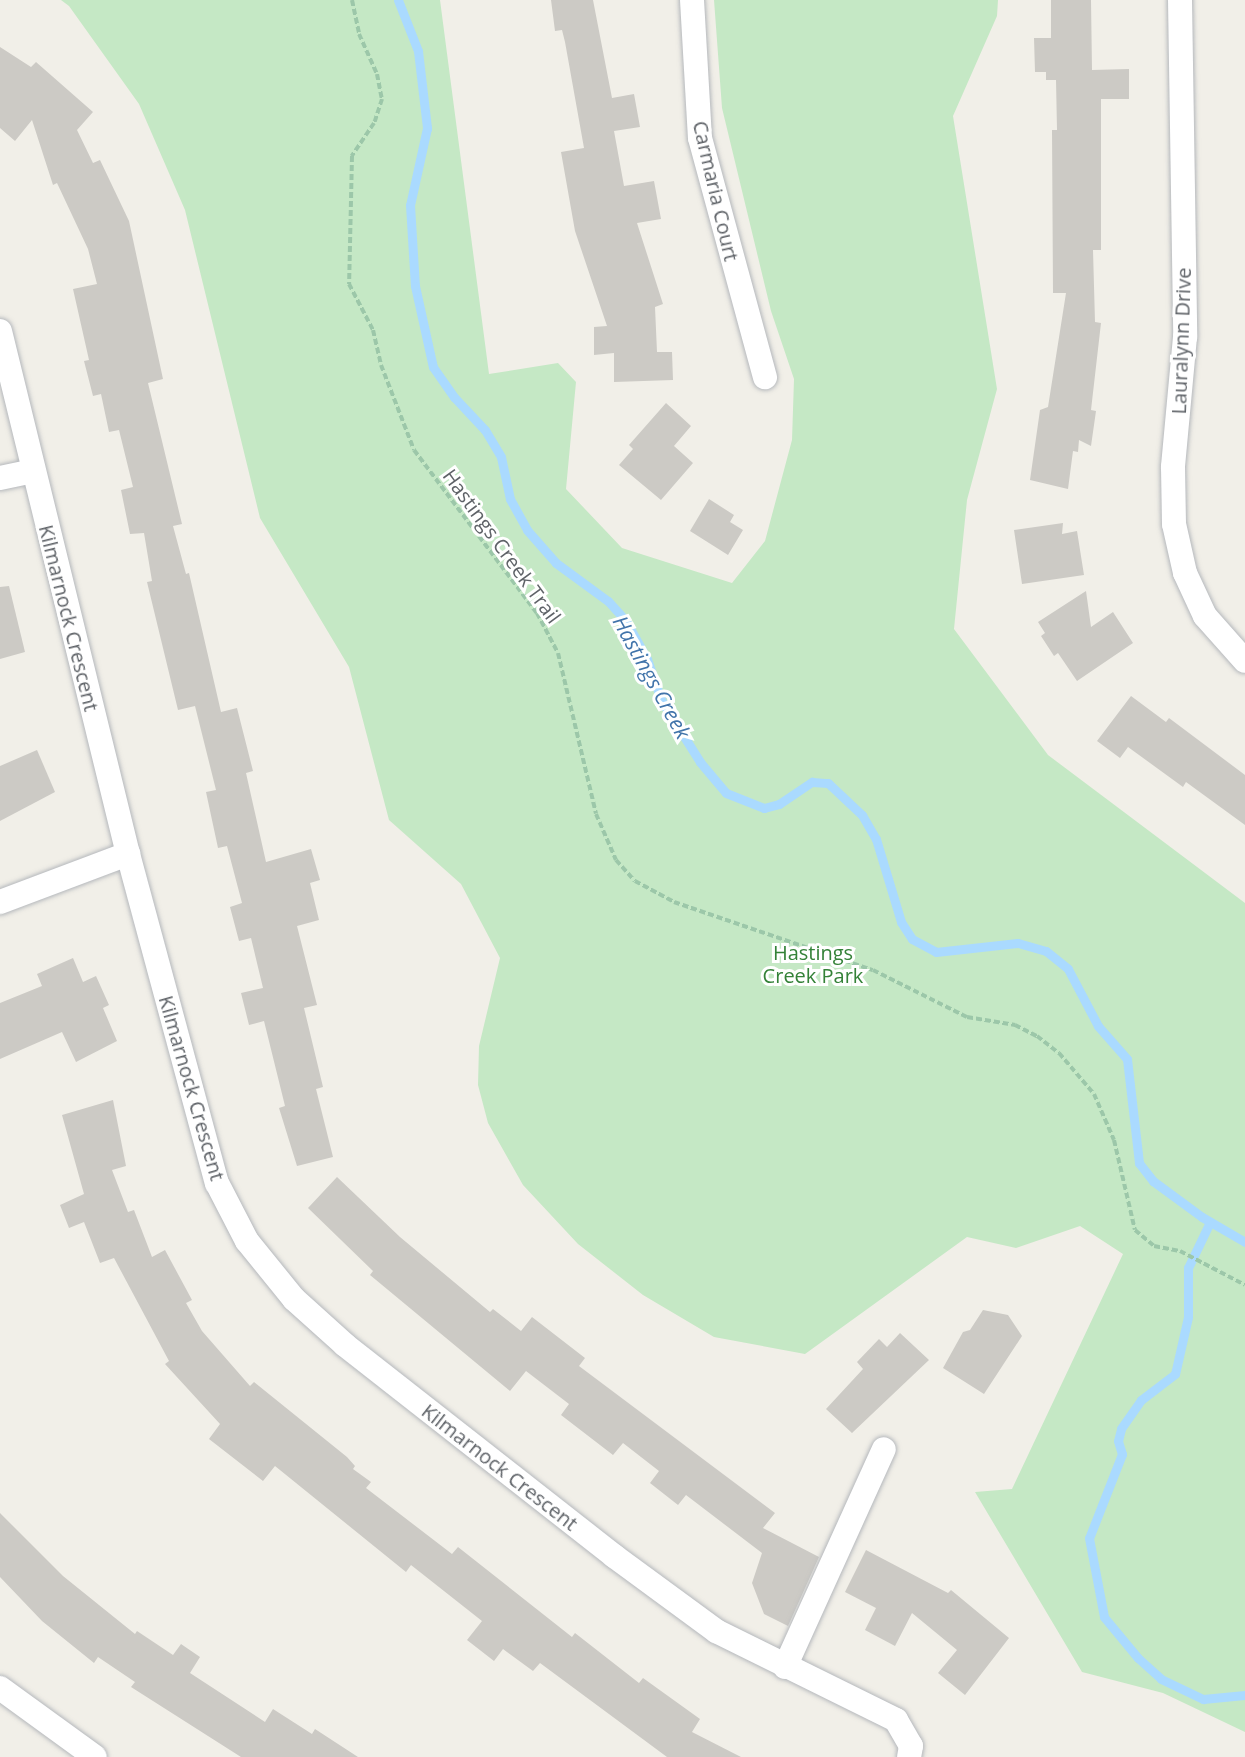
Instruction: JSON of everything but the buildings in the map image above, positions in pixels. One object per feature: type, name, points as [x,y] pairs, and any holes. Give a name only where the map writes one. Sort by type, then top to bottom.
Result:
[{"type":"street","name":"Carmaria Court","points":[[692,0],[700,138],[765,377]]},
{"type":"street","name":"Lauralynn Drive","points":[[1180,0],[1185,337],[1173,467],[1174,524],[1185,573],[1205,616],[1245,661]]},
{"type":"street","name":"Kilmarnock Crescent","points":[[0,331],[128,854],[218,1183],[247,1240],[294,1299],[345,1346],[614,1556],[717,1631],[785,1667],[896,1720],[910,1746],[909,1757]]},
{"type":"street","points":[[0,478],[33,471]]},
{"type":"street","points":[[0,902],[128,854]]},
{"type":"street","points":[[785,1667],[884,1449]]},
{"type":"street","points":[[0,1688],[95,1757]]},
{"type":"path","name":"Hastings Creek Trail","points":[[352,0],[382,99],[374,123],[352,156],[349,284],[373,330],[381,365],[414,450],[537,613],[558,652],[596,814],[616,860],[635,881],[674,902],[873,970],[967,1017],[1015,1025],[1037,1036],[1059,1053],[1094,1094],[1114,1140],[1135,1230],[1154,1246],[1180,1251],[1245,1285]]},
{"type":"green space","name":"Hastings Creek Park","points":[[61,0],[440,0],[489,374],[558,363],[576,382],[566,489],[622,548],[732,583],[765,541],[792,440],[794,379],[771,311],[722,108],[714,0],[998,0],[997,16],[953,116],[997,389],[967,500],[954,629],[1048,755],[1245,903],[1245,1732],[1163,1693],[1082,1672],[975,1492],[1012,1489],[1123,1254],[1080,1226],[1016,1248],[967,1237],[805,1354],[714,1337],[643,1295],[578,1244],[523,1185],[488,1123],[478,1085],[479,1046],[500,958],[461,884],[389,820],[349,667],[260,518],[185,210],[139,104],[69,6]]},
{"type":"waterway","name":"Hastings Creek","points":[[398,0],[418,51],[427,128],[410,205],[415,286],[433,367],[454,397],[485,430],[501,457],[510,499],[527,530],[556,563],[608,601],[626,621],[647,659],[661,700],[700,762],[726,793],[764,808],[779,804],[812,782],[828,783],[862,815],[876,839],[901,922],[912,939],[936,952],[1018,943],[1046,951],[1068,969],[1098,1026],[1127,1059],[1139,1163],[1153,1181],[1202,1217],[1245,1242]]},
{"type":"waterway","points":[[1210,1222],[1188,1268],[1188,1317],[1175,1374],[1141,1400],[1121,1429],[1118,1441],[1122,1454],[1089,1538],[1104,1617],[1138,1658],[1161,1679],[1203,1699],[1245,1695]]}]
